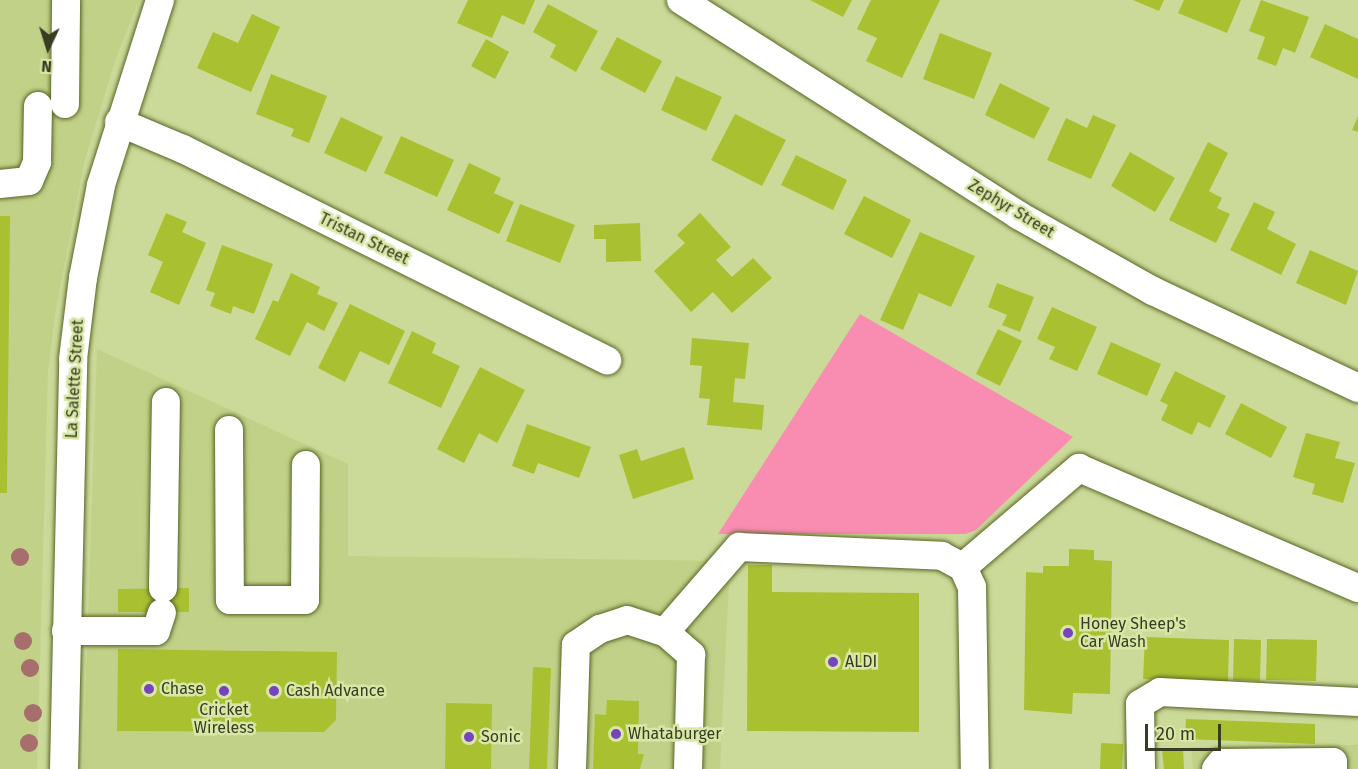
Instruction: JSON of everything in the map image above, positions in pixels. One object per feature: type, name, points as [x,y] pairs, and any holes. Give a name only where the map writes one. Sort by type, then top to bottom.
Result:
[{"type":"street","points":[[0,184],[29,181],[37,162],[51,105],[66,0]]},
{"type":"street","name":"Zephyr Street","points":[[681,0],[1018,215],[1153,291],[1358,388]]},
{"type":"street","name":"La Salette Street","points":[[64,769],[73,359],[83,278],[119,122],[158,1]]},
{"type":"street","name":"Tristan Street","points":[[119,122],[183,149],[607,360]]},
{"type":"street","points":[[66,630],[156,631],[163,601],[166,402]]},
{"type":"street","points":[[229,430],[230,600],[305,600],[306,465]]},
{"type":"street","points":[[963,567],[1078,468],[1358,588]]},
{"type":"street","points":[[665,632],[739,547],[900,552],[942,556],[963,567],[972,587],[975,769]]},
{"type":"street","points":[[572,769],[576,645],[600,629],[627,620],[665,632],[691,655],[688,769]]},
{"type":"street","points":[[1141,769],[1140,704],[1160,692],[1358,702]]},
{"type":"street","points":[[1216,769],[1221,763],[1333,762],[1333,769]]},
{"type":"shaded area","points":[[0,0],[139,0],[115,61],[84,163],[56,308],[48,373],[37,769],[0,769]]},
{"type":"shaded area","points":[[860,314],[1073,437],[976,530],[966,534],[718,534]]},
{"type":"shaded area","points":[[97,349],[348,464],[348,556],[730,561],[720,769],[83,769]]},
{"type":"shaded area","points":[[1358,745],[1358,769],[1193,769],[1191,747]]},
{"type":"building","points":[[468,0],[535,0],[524,25],[502,15],[492,38],[457,23]]},
{"type":"building","points":[[810,0],[852,0],[843,17]]},
{"type":"building","points":[[871,0],[940,0],[902,78],[866,61],[877,38],[857,29]]},
{"type":"building","points":[[1133,0],[1164,0],[1159,11]]},
{"type":"building","points":[[1184,0],[1241,0],[1227,33],[1178,13]]},
{"type":"building","points":[[1261,0],[1309,17],[1295,53],[1283,48],[1276,66],[1257,59],[1265,37],[1249,31]]},
{"type":"building","points":[[548,4],[598,31],[576,72],[550,57],[556,45],[533,32]]},
{"type":"building","points":[[252,14],[280,27],[251,92],[197,68],[213,32],[238,43]]},
{"type":"building","points":[[1325,24],[1358,39],[1358,79],[1310,57]]},
{"type":"building","points":[[940,33],[992,53],[974,99],[923,79]]},
{"type":"building","points":[[617,37],[662,61],[645,93],[600,69]]},
{"type":"building","points":[[486,39],[509,52],[495,79],[471,66]]},
{"type":"building","points":[[271,74],[327,96],[309,143],[291,136],[294,129],[256,114]]},
{"type":"building","points":[[676,76],[722,97],[706,131],[661,110]]},
{"type":"building","points":[[1000,83],[1050,108],[1034,139],[985,115]]},
{"type":"building","points":[[735,114],[786,140],[762,186],[711,160]]},
{"type":"building","points":[[1093,115],[1116,125],[1091,179],[1047,160],[1066,118],[1087,128]]},
{"type":"building","points":[[1358,116],[1358,132],[1352,130]]},
{"type":"building","points":[[341,117],[383,137],[366,172],[324,153]]},
{"type":"building","points":[[401,136],[454,160],[437,197],[384,173]]},
{"type":"building","points":[[1208,142],[1228,153],[1209,191],[1222,198],[1217,208],[1230,214],[1216,243],[1169,220]]},
{"type":"building","points":[[1130,152],[1175,178],[1155,212],[1111,186]]},
{"type":"building","points":[[796,155],[847,180],[833,210],[781,185]]},
{"type":"building","points":[[469,163],[501,178],[494,193],[514,202],[499,234],[447,210]]},
{"type":"building","points":[[864,196],[911,220],[892,258],[844,234]]},
{"type":"building","points":[[1254,202],[1275,212],[1267,229],[1296,244],[1281,275],[1230,250]]},
{"type":"building","points":[[520,204],[575,225],[560,263],[506,241]]},
{"type":"building","points":[[166,213],[187,222],[182,232],[206,243],[179,305],[150,292],[163,262],[148,255]]},
{"type":"building","points":[[700,213],[731,247],[716,260],[732,277],[753,258],[772,278],[732,313],[713,292],[691,312],[654,271],[685,243],[677,235]]},
{"type":"building","points":[[0,216],[10,216],[7,493],[0,493]]},
{"type":"building","points":[[640,223],[641,261],[606,262],[606,239],[594,239],[594,225]]},
{"type":"building","points":[[920,232],[975,256],[951,307],[919,293],[903,330],[880,320]]},
{"type":"building","points":[[222,245],[273,264],[254,314],[233,306],[231,314],[210,306],[215,293],[206,290]]},
{"type":"building","points":[[1310,250],[1358,271],[1346,305],[1296,283]]},
{"type":"building","points":[[291,273],[320,287],[317,294],[338,303],[324,331],[307,322],[290,356],[255,339],[273,300],[278,302]]},
{"type":"building","points":[[997,283],[1034,297],[1020,332],[1002,325],[1007,315],[988,307]]},
{"type":"building","points":[[350,304],[405,331],[389,365],[360,351],[345,382],[318,368]]},
{"type":"building","points":[[1052,307],[1097,327],[1077,371],[1049,359],[1055,347],[1037,339]]},
{"type":"building","points":[[998,329],[1022,341],[1000,386],[976,374]]},
{"type":"building","points":[[412,331],[436,343],[432,353],[460,366],[441,408],[388,383]]},
{"type":"building","points":[[692,338],[749,343],[745,379],[735,378],[733,402],[764,405],[762,430],[707,425],[710,399],[699,398],[702,366],[690,365]]},
{"type":"building","points":[[1111,342],[1161,364],[1147,396],[1097,374]]},
{"type":"building","points":[[480,367],[525,390],[497,443],[479,433],[464,463],[437,449]]},
{"type":"building","points":[[1175,371],[1226,396],[1210,428],[1198,422],[1192,435],[1161,420],[1168,405],[1160,401]]},
{"type":"building","points":[[1241,403],[1287,427],[1271,458],[1225,434]]},
{"type":"building","points":[[527,424],[591,447],[579,478],[538,463],[534,474],[512,466]]},
{"type":"building","points":[[1306,433],[1340,442],[1335,458],[1355,463],[1343,503],[1312,494],[1315,484],[1293,477]]},
{"type":"building","points":[[684,447],[694,479],[633,499],[619,455],[637,449],[641,461]]},
{"type":"building","name":"Honey Sheep's Car Wash","points":[[1069,549],[1094,550],[1094,560],[1112,561],[1110,694],[1073,693],[1072,714],[1024,710],[1026,572],[1043,573],[1043,566],[1069,566]]},
{"type":"building","name":"ALDI","points":[[748,565],[772,565],[772,592],[919,593],[919,732],[747,731]]},
{"type":"building","points":[[189,588],[189,612],[118,612],[118,589]]},
{"type":"building","points":[[1145,637],[1229,640],[1228,682],[1143,679]]},
{"type":"building","points":[[1234,639],[1261,640],[1260,681],[1233,680]]},
{"type":"building","points":[[1267,639],[1317,640],[1316,681],[1266,680]]},
{"type":"building","points":[[118,649],[337,652],[336,720],[324,732],[117,731]]},
{"type":"building","points":[[533,667],[551,668],[547,769],[529,769]]},
{"type":"building","name":"Whataburger","points":[[607,700],[639,701],[638,754],[644,754],[640,769],[593,769],[595,714],[606,715]]},
{"type":"building","name":"Sonic","points":[[446,703],[492,704],[491,769],[445,769]]},
{"type":"building","points":[[1186,719],[1315,724],[1315,744],[1185,739]]},
{"type":"building","points":[[1101,743],[1123,744],[1122,769],[1100,769]]},
{"type":"building","points":[[1183,748],[1184,769],[1164,769],[1162,750]]},
{"type":"place","name":"Honey Sheep's Car Wash","points":[[1068,633]]},
{"type":"place","name":"ALDI","points":[[833,662]]},
{"type":"place","name":"Chase","points":[[149,689]]},
{"type":"place","name":"Cricket Wireless","points":[[224,691]]},
{"type":"place","name":"Cash Advance","points":[[274,691]]},
{"type":"place","name":"Whataburger","points":[[616,734]]},
{"type":"place","name":"Sonic","points":[[469,737]]}]
